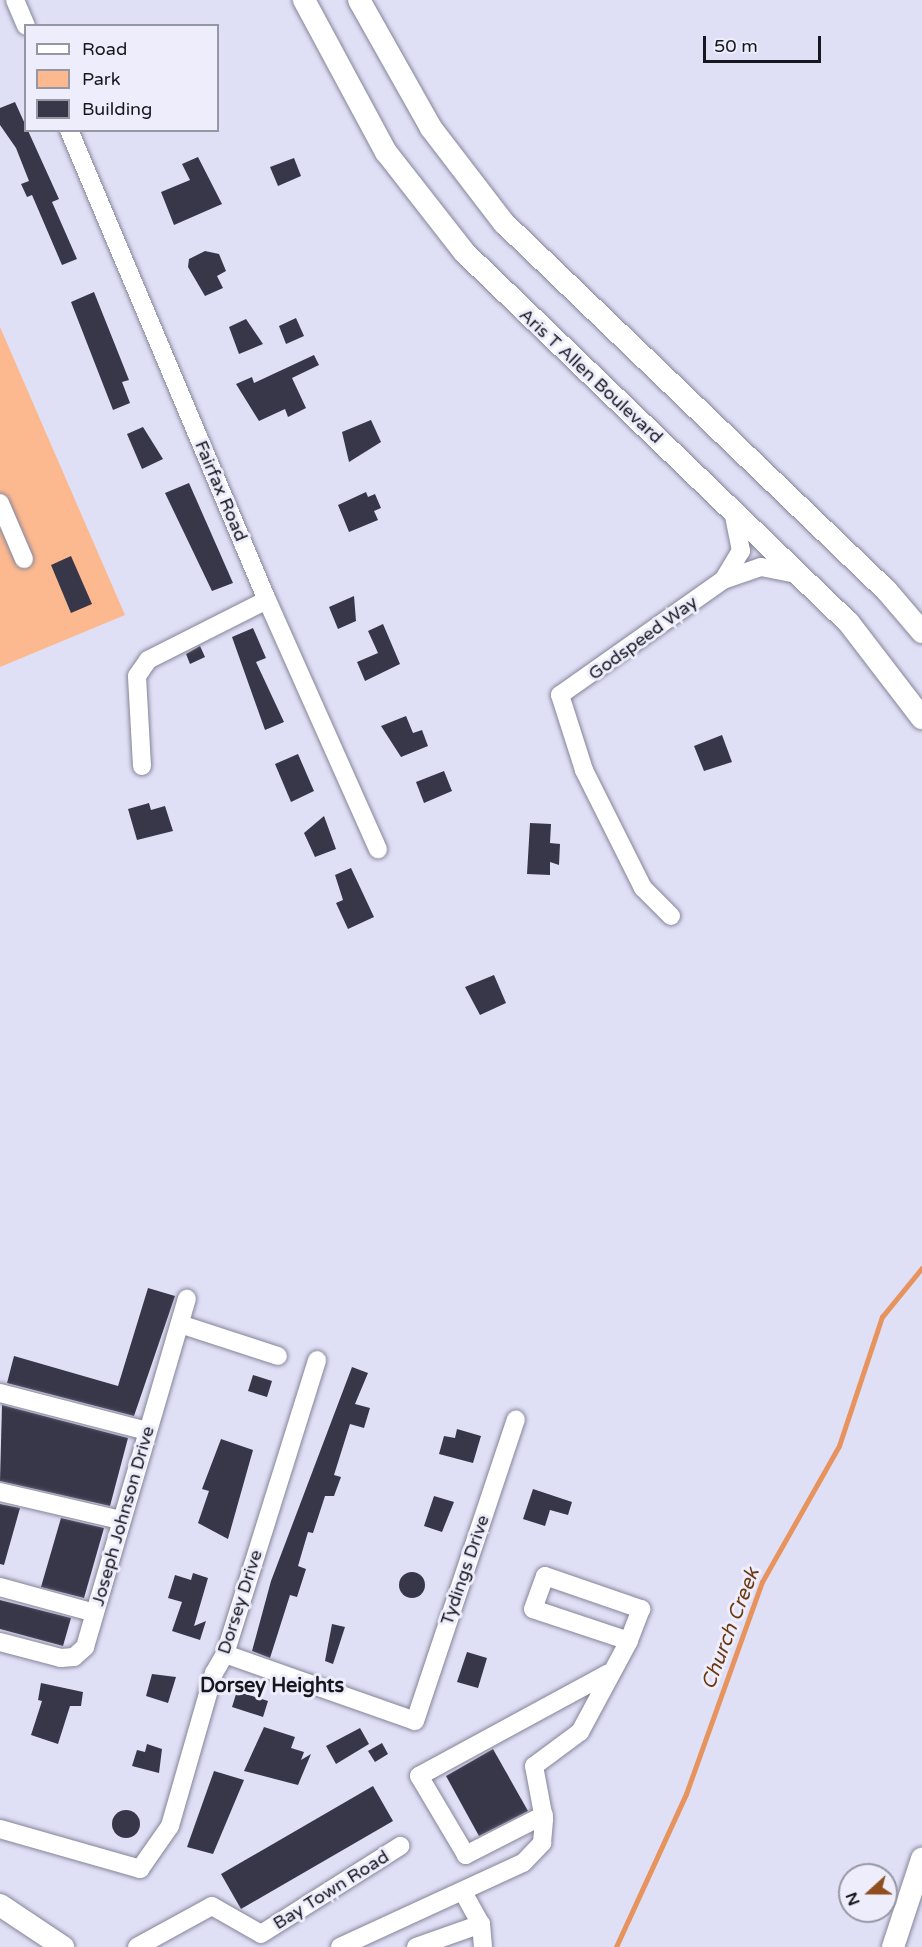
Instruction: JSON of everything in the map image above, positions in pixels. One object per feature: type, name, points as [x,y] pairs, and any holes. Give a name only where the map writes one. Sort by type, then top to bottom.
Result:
[{"type":"main road","name":"Aris T Allen Boulevard","points":[[304,0],[380,142],[426,208],[518,308],[732,509],[849,623],[922,718]]},
{"type":"main road","points":[[359,0],[431,128],[504,223],[887,591],[922,632]]},
{"type":"main road","points":[[893,1947],[922,1859]]},
{"type":"main road","points":[[0,1905],[63,1947]]},
{"type":"street","points":[[15,0],[25,24]]},
{"type":"street","name":"Fairfax Road","points":[[70,132],[267,600],[378,849]]},
{"type":"street","points":[[0,503],[24,559]]},
{"type":"street","name":"Godspeed Way","points":[[723,580],[741,551],[732,509]]},
{"type":"street","name":"Godspeed Way","points":[[671,916],[643,888],[584,770],[560,694],[723,580],[761,567],[798,574]]},
{"type":"street","points":[[142,766],[137,676],[148,660],[267,600]]},
{"type":"street","name":"Joseph Johnson Drive","points":[[0,1642],[74,1657],[85,1647],[120,1520],[187,1299]]},
{"type":"street","points":[[180,1324],[278,1356]]},
{"type":"street","name":"Dorsey Drive","points":[[0,1829],[140,1869],[170,1826],[214,1673],[225,1654],[317,1360]]},
{"type":"street","points":[[0,1393],[147,1431]]},
{"type":"street","name":"Tydings Drive","points":[[225,1654],[415,1721],[516,1419]]},
{"type":"street","points":[[0,1491],[120,1520]]},
{"type":"street","points":[[340,1947],[523,1863],[542,1843],[544,1815],[534,1766],[580,1732],[607,1674],[628,1641],[640,1609],[545,1576],[533,1609],[628,1641]]},
{"type":"street","points":[[0,1587],[95,1613]]},
{"type":"street","points":[[544,1815],[466,1855],[419,1776],[607,1674]]},
{"type":"street","name":"Bay Town Road","points":[[137,1947],[212,1906],[256,1941],[400,1846]]},
{"type":"street","points":[[463,1892],[481,1924],[483,1947]]},
{"type":"street","points":[[416,1947],[481,1924]]},
{"type":"green space","points":[[0,327],[125,615],[0,667]]},
{"type":"building","points":[[15,102],[24,122],[24,132],[29,132],[59,199],[52,202],[77,259],[62,265],[32,195],[27,197],[21,184],[29,181],[16,148],[0,125],[0,108]]},
{"type":"building","points":[[198,157],[222,204],[174,225],[161,192],[190,180],[182,164]]},
{"type":"building","points":[[294,158],[301,176],[278,186],[270,167]]},
{"type":"building","points":[[205,251],[219,254],[226,271],[217,276],[223,288],[205,296],[188,267],[189,259]]},
{"type":"building","points":[[94,292],[129,380],[122,382],[130,403],[113,410],[71,302]]},
{"type":"building","points":[[296,318],[304,336],[286,344],[279,326]]},
{"type":"building","points":[[246,319],[263,344],[239,354],[229,327]]},
{"type":"building","points":[[314,355],[319,365],[292,378],[306,408],[288,417],[285,409],[259,421],[236,384],[252,377],[254,383]]},
{"type":"building","points":[[371,420],[381,442],[349,462],[342,432]]},
{"type":"building","points":[[143,427],[163,459],[142,469],[127,434]]},
{"type":"building","points":[[189,483],[233,583],[212,591],[165,493]]},
{"type":"building","points":[[366,492],[368,497],[375,494],[381,508],[374,511],[378,520],[349,532],[338,505]]},
{"type":"building","points":[[71,556],[92,604],[71,613],[51,565]]},
{"type":"building","points":[[354,596],[356,621],[338,629],[329,607]]},
{"type":"building","points":[[383,624],[400,664],[365,681],[357,662],[378,653],[368,631]]},
{"type":"building","points":[[253,628],[266,658],[256,662],[284,722],[265,730],[232,637]]},
{"type":"building","points":[[200,646],[205,657],[190,664],[186,654]]},
{"type":"building","points":[[406,716],[413,733],[422,730],[428,746],[401,757],[381,726]]},
{"type":"building","points":[[722,735],[732,762],[704,771],[694,746]]},
{"type":"building","points":[[298,754],[314,791],[291,802],[275,764]]},
{"type":"building","points":[[444,771],[452,791],[424,803],[416,782]]},
{"type":"building","points":[[149,803],[151,810],[165,806],[173,831],[137,840],[128,809]]},
{"type":"building","points":[[324,816],[336,849],[315,857],[304,833]]},
{"type":"building","points":[[530,823],[551,824],[550,843],[560,844],[559,865],[550,862],[550,875],[527,874]]},
{"type":"building","points":[[351,868],[374,917],[348,929],[336,903],[343,900],[335,875]]},
{"type":"building","points":[[494,975],[506,1003],[480,1015],[465,987]]},
{"type":"building","points":[[148,1288],[175,1296],[134,1416],[7,1383],[14,1356],[118,1386]]},
{"type":"building","points":[[352,1367],[368,1373],[355,1404],[370,1408],[364,1428],[350,1424],[334,1475],[341,1477],[334,1496],[325,1496],[313,1533],[308,1532],[298,1566],[306,1569],[297,1597],[290,1595],[270,1658],[252,1651],[271,1581]]},
{"type":"building","points":[[253,1375],[272,1381],[267,1397],[248,1391]]},
{"type":"building","points":[[2,1405],[128,1438],[110,1506],[0,1481]]},
{"type":"building","points":[[457,1429],[481,1436],[473,1463],[439,1454],[444,1436],[455,1438]]},
{"type":"building","points":[[221,1439],[253,1450],[228,1539],[198,1523],[209,1491],[202,1489]]},
{"type":"building","points":[[533,1489],[572,1502],[568,1515],[550,1510],[545,1526],[523,1519]]},
{"type":"building","points":[[434,1496],[454,1502],[442,1532],[424,1526]]},
{"type":"building","points":[[0,1504],[20,1508],[4,1565],[0,1564]]},
{"type":"building","points":[[61,1518],[104,1528],[84,1598],[41,1587]]},
{"type":"building","points":[[412,1572],[421,1576],[425,1585],[421,1594],[412,1598],[403,1594],[399,1585],[403,1576]]},
{"type":"building","points":[[193,1573],[208,1578],[194,1626],[206,1621],[200,1640],[172,1631],[182,1602],[168,1598],[175,1575],[191,1580]]},
{"type":"building","points":[[0,1600],[71,1618],[63,1646],[0,1629]]},
{"type":"building","points":[[332,1624],[345,1627],[333,1664],[325,1661]]},
{"type":"building","points":[[467,1652],[487,1658],[478,1688],[457,1682]]},
{"type":"building","points":[[152,1674],[176,1677],[168,1703],[146,1696]]},
{"type":"building","points":[[41,1683],[83,1692],[81,1706],[70,1706],[58,1744],[31,1735],[42,1701],[38,1700]]},
{"type":"building","points":[[237,1691],[268,1701],[263,1717],[232,1707]]},
{"type":"building","points":[[264,1727],[295,1737],[291,1748],[304,1752],[301,1760],[311,1754],[298,1785],[244,1771]]},
{"type":"building","points":[[360,1728],[369,1744],[336,1764],[326,1746]]},
{"type":"building","points":[[382,1743],[388,1754],[375,1762],[368,1751]]},
{"type":"building","points":[[147,1744],[162,1749],[159,1773],[132,1766],[137,1750],[145,1752]]},
{"type":"building","points":[[493,1749],[528,1811],[479,1836],[446,1776]]},
{"type":"building","points":[[214,1771],[244,1780],[213,1854],[187,1847]]},
{"type":"building","points":[[373,1786],[393,1821],[241,1909],[221,1874]]},
{"type":"building","points":[[126,1810],[136,1814],[140,1824],[136,1834],[126,1838],[116,1834],[112,1824],[116,1814]]},
{"type":"waterway","name":"Church Creek","points":[[616,1947],[686,1794],[762,1582],[839,1446],[882,1317],[922,1268]]},
{"type":"district","name":"Dorsey Heights","points":[[272,1686]]}]
